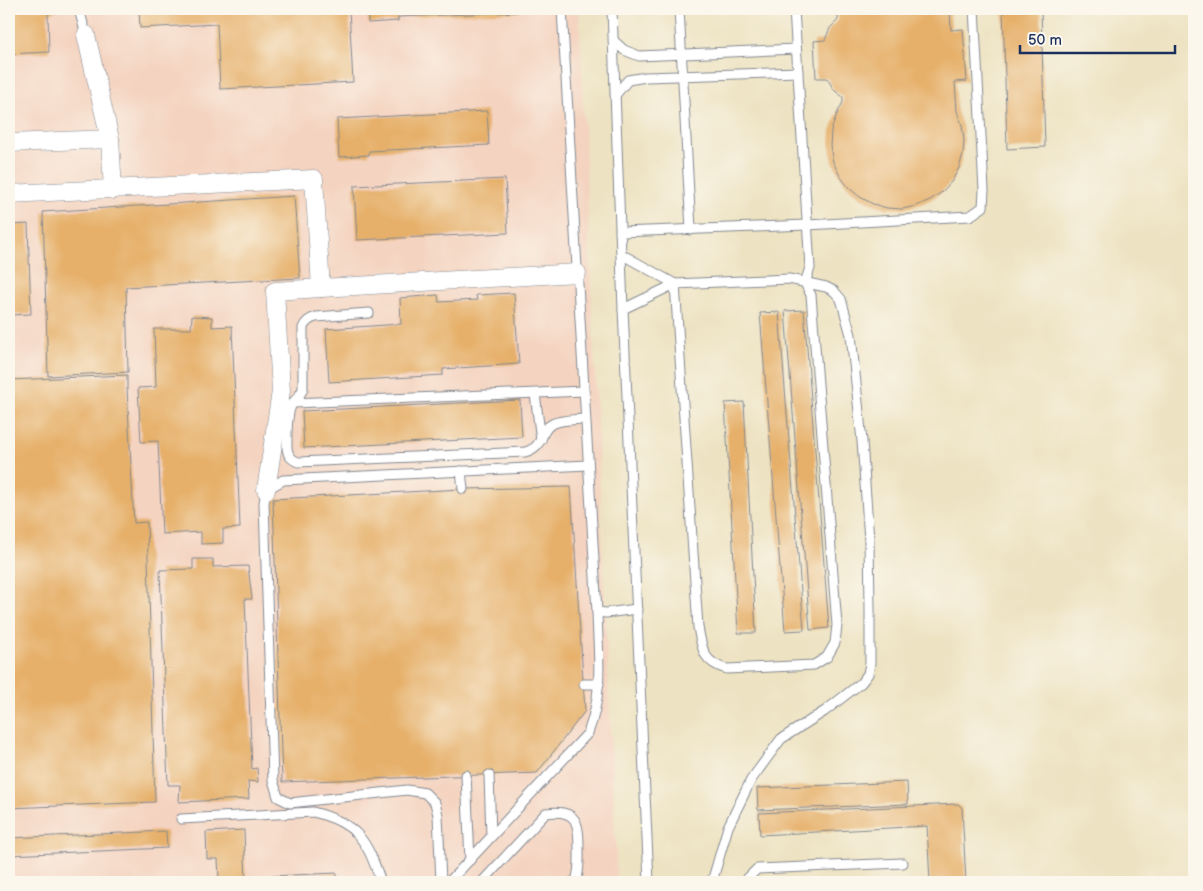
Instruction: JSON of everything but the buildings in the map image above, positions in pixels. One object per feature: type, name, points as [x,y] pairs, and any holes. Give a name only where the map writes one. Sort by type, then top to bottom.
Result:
[{"type":"street","points":[[86,34],[110,139],[112,190]]},
{"type":"street","points":[[9,143],[110,139]]},
{"type":"street","points":[[9,194],[314,179],[321,288]]},
{"type":"street","points":[[266,490],[281,391],[275,291],[576,273]]},
{"type":"lane","points":[[80,9],[86,34]]},
{"type":"lane","points":[[449,882],[588,733],[595,714],[599,684],[562,9]]},
{"type":"lane","points":[[612,9],[623,309],[649,882]]},
{"type":"lane","points":[[679,9],[691,230]]},
{"type":"lane","points":[[674,284],[698,627],[703,652],[716,666],[727,669],[814,665],[827,657],[835,643],[837,625],[811,295],[805,283],[810,268],[794,9]]},
{"type":"lane","points":[[620,232],[807,225],[970,216],[983,207],[984,190],[974,9]]},
{"type":"lane","points":[[614,41],[624,50],[639,56],[796,48]]},
{"type":"lane","points":[[616,94],[628,80],[646,77],[798,72]]},
{"type":"lane","points":[[621,254],[674,284]]},
{"type":"lane","points":[[623,309],[674,284],[789,279],[826,287],[834,291],[841,298],[852,336],[869,540],[870,608],[868,674],[861,683],[832,706],[780,739],[750,780],[728,827],[712,882]]},
{"type":"lane","points":[[369,313],[316,317],[305,324],[303,328],[304,383],[301,395],[293,403],[289,412],[286,448],[290,458],[298,462],[525,452],[532,450],[541,440],[547,427],[552,424],[559,421],[585,419]]},
{"type":"lane","points":[[293,403],[584,391]]},
{"type":"lane","points":[[535,394],[541,440]]},
{"type":"lane","points":[[441,882],[438,815],[435,802],[425,793],[407,790],[290,802],[278,797],[272,780],[264,503],[266,490],[283,480],[588,465]]},
{"type":"lane","points":[[461,471],[463,489]]},
{"type":"lane","points":[[596,612],[606,613],[637,609]]},
{"type":"lane","points":[[584,684],[599,684]]},
{"type":"lane","points":[[466,775],[470,860]]},
{"type":"lane","points":[[489,775],[491,836]]},
{"type":"lane","points":[[181,819],[313,812],[335,817],[354,830],[371,854],[381,882]]},
{"type":"lane","points":[[482,882],[546,814],[559,812],[572,816],[579,827],[579,872],[576,880],[572,882]]},
{"type":"lane","points":[[744,882],[757,869],[903,863]]},
{"type":"shaded area","points":[[9,9],[579,9],[617,882],[9,882]]}]
